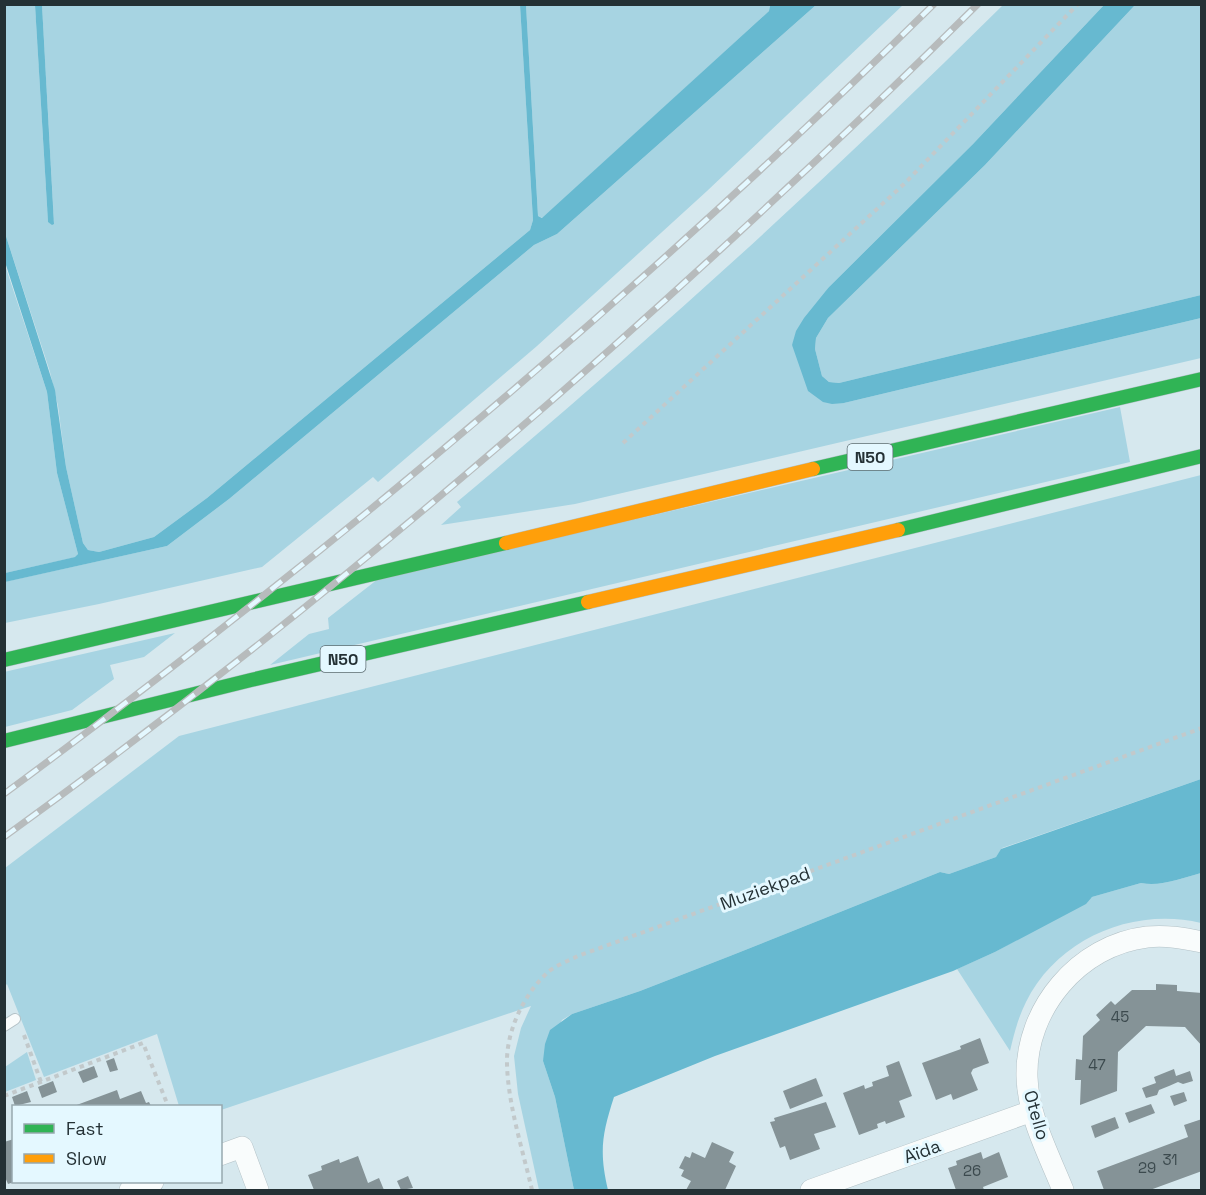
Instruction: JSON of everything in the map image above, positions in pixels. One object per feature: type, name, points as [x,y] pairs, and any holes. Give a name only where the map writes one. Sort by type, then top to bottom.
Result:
[{"type":"highway","name":"N50","points":[[4,660],[1202,379]]},
{"type":"highway","name":"N50","points":[[4,741],[251,680],[960,516],[1202,456]]},
{"type":"street","name":"Otello","points":[[1063,1191],[1032,1111],[1027,1077],[1028,1053],[1033,1032],[1048,1001],[1069,975],[1096,955],[1127,941],[1165,936],[1202,942]]},
{"type":"street","name":"Aïda","points":[[811,1191],[1032,1111]]},
{"type":"street","points":[[222,1154],[242,1147],[258,1191]]},
{"type":"street","points":[[130,1191],[150,1183]]},
{"type":"lane","points":[[4,1026],[15,1019]]},
{"type":"path","points":[[623,442],[904,184],[1078,4]]},
{"type":"path","name":"Muziekpad","points":[[532,1191],[510,1090],[507,1063],[510,1039],[516,1020],[526,999],[547,972],[578,956],[1202,728]]},
{"type":"path","points":[[15,1019],[22,1031],[41,1082]]},
{"type":"path","points":[[4,1096],[143,1043],[167,1105]]},
{"type":"shaded area","points":[[770,4],[769,11],[543,218],[538,216],[526,5]]},
{"type":"shaded area","points":[[4,5],[35,5],[48,222],[54,223],[42,5],[520,5],[533,220],[530,230],[207,498],[154,537],[99,552],[88,550],[83,543],[66,467],[58,406],[50,372],[5,233]]},
{"type":"shaded area","points":[[35,5],[42,5],[54,224],[52,225],[48,222]]},
{"type":"shaded area","points":[[520,5],[526,5],[538,216],[542,218],[769,11],[770,5],[816,5],[557,234],[534,245],[229,499],[167,546],[5,582],[5,573],[75,557],[78,554],[57,473],[47,392],[5,262],[5,233],[55,390],[66,467],[83,543],[88,550],[99,552],[154,537],[207,498],[530,230],[533,220]]},
{"type":"shaded area","points":[[816,5],[903,5],[707,191],[537,346],[378,482],[373,477],[262,567],[5,623],[4,582],[167,546],[229,499],[534,245],[557,234]]},
{"type":"shaded area","points":[[1003,5],[1104,5],[973,144],[829,287],[792,345],[844,403],[1201,318],[1201,358],[575,504],[441,525],[461,507],[457,502],[598,382],[736,259],[804,197]]},
{"type":"shaded area","points":[[1104,5],[1135,5],[985,165],[828,318],[816,338],[815,349],[822,376],[829,382],[839,383],[1201,295],[1201,318],[844,403],[823,402],[808,391],[792,345],[796,331],[804,318],[829,287],[973,144]]},
{"type":"shaded area","points":[[1135,5],[1201,5],[1201,295],[839,383],[829,382],[822,376],[815,349],[816,338],[828,318],[985,165]]},
{"type":"shaded area","points":[[4,262],[47,392],[57,473],[78,554],[76,557],[5,573]]},
{"type":"shaded area","points":[[1120,407],[1130,462],[270,665],[309,634],[329,629],[328,618],[378,579]]},
{"type":"shaded area","points":[[1201,475],[1201,779],[1002,848],[996,857],[949,874],[940,872],[640,991],[572,1014],[562,1020],[543,1061],[555,1097],[574,1190],[539,1190],[518,1094],[514,1056],[521,1028],[531,1006],[222,1110],[222,1105],[179,1105],[157,1034],[44,1077],[7,984],[5,986],[5,868],[179,736]]},
{"type":"shaded area","points":[[175,633],[144,657],[110,665],[114,679],[72,710],[5,727],[4,672]]},
{"type":"shaded area","points":[[1201,779],[1201,873],[1164,883],[1141,883],[1092,897],[1086,904],[995,952],[953,971],[715,1056],[614,1097],[603,1143],[603,1165],[608,1190],[574,1190],[555,1097],[543,1061],[550,1030],[572,1014],[640,991],[940,872],[949,874],[996,857],[1001,849]]},
{"type":"shaded area","points":[[1201,873],[1201,923],[1175,919],[1124,924],[1078,945],[1057,960],[1040,980],[1023,1008],[1010,1051],[957,969],[995,952],[1092,897],[1141,883],[1164,883]]},
{"type":"shaded area","points":[[27,1052],[36,1080],[5,1092],[5,1067]]},
{"type":"building","points":[[1156,984],[1177,985],[1177,991],[1202,993],[1202,1046],[1185,1027],[1146,1026],[1118,1052],[1117,1091],[1080,1105],[1081,1080],[1075,1080],[1076,1059],[1082,1060],[1083,1036],[1100,1020],[1096,1015],[1111,1001],[1115,1005],[1132,990],[1156,990]]},
{"type":"building","points":[[980,1038],[989,1063],[973,1069],[971,1073],[978,1090],[953,1100],[951,1094],[936,1100],[922,1063],[961,1049],[960,1046]]},
{"type":"building","points":[[114,1058],[118,1070],[110,1072],[106,1061]]},
{"type":"building","points":[[899,1061],[912,1096],[899,1101],[905,1117],[886,1124],[885,1121],[877,1124],[878,1128],[859,1135],[843,1093],[864,1085],[865,1089],[873,1086],[872,1082],[889,1076],[886,1066]]},
{"type":"building","points":[[94,1066],[98,1077],[83,1083],[78,1072]]},
{"type":"building","points":[[1174,1069],[1176,1076],[1190,1071],[1193,1081],[1183,1084],[1178,1082],[1159,1090],[1157,1095],[1146,1098],[1142,1088],[1156,1083],[1154,1077]]},
{"type":"building","points":[[816,1078],[823,1096],[790,1109],[783,1091]]},
{"type":"building","points":[[53,1081],[57,1092],[42,1098],[38,1087]]},
{"type":"building","points":[[117,1090],[120,1099],[141,1091],[146,1103],[149,1102],[150,1105],[77,1105]]},
{"type":"building","points":[[27,1091],[31,1102],[15,1105],[12,1097]]},
{"type":"building","points":[[1184,1092],[1187,1101],[1174,1106],[1170,1096]]},
{"type":"building","points":[[826,1102],[836,1127],[814,1134],[820,1149],[790,1160],[785,1146],[780,1148],[770,1122],[775,1121],[774,1118]]},
{"type":"building","points":[[1151,1104],[1155,1113],[1129,1123],[1125,1113]]},
{"type":"building","points":[[1115,1117],[1119,1128],[1095,1138],[1091,1126]]},
{"type":"building","points":[[1202,1119],[1202,1171],[1150,1190],[1104,1190],[1097,1171],[1188,1137],[1184,1125]]},
{"type":"building","points":[[12,1140],[12,1183],[8,1184],[4,1175],[4,1142]]},
{"type":"building","points":[[712,1142],[734,1152],[729,1162],[736,1166],[725,1190],[686,1190],[691,1181],[681,1176],[684,1170],[679,1168],[685,1156],[690,1158],[692,1152],[705,1158]]},
{"type":"building","points":[[981,1152],[983,1159],[999,1152],[1008,1177],[983,1187],[984,1190],[956,1190],[948,1168],[957,1165],[956,1161]]},
{"type":"building","points":[[358,1156],[368,1183],[379,1178],[384,1190],[314,1190],[308,1175],[322,1170],[321,1166],[339,1159],[340,1163]]},
{"type":"building","points":[[408,1176],[413,1188],[401,1190],[397,1181]]},
{"type":"railway","points":[[4,794],[247,609],[483,416],[712,214],[934,4]]},
{"type":"railway","points":[[4,837],[260,643],[507,439],[628,334],[746,226],[978,4]]},
{"type":"traffic: fast","points":[[813,469],[1202,379]]},
{"type":"traffic: fast","points":[[898,530],[1202,456]]},
{"type":"traffic: fast","points":[[4,660],[506,543]]},
{"type":"traffic: fast","points":[[4,741],[251,680],[588,602]]},
{"type":"traffic: slow","points":[[506,543],[813,469]]},
{"type":"traffic: slow","points":[[588,602],[898,530]]}]
